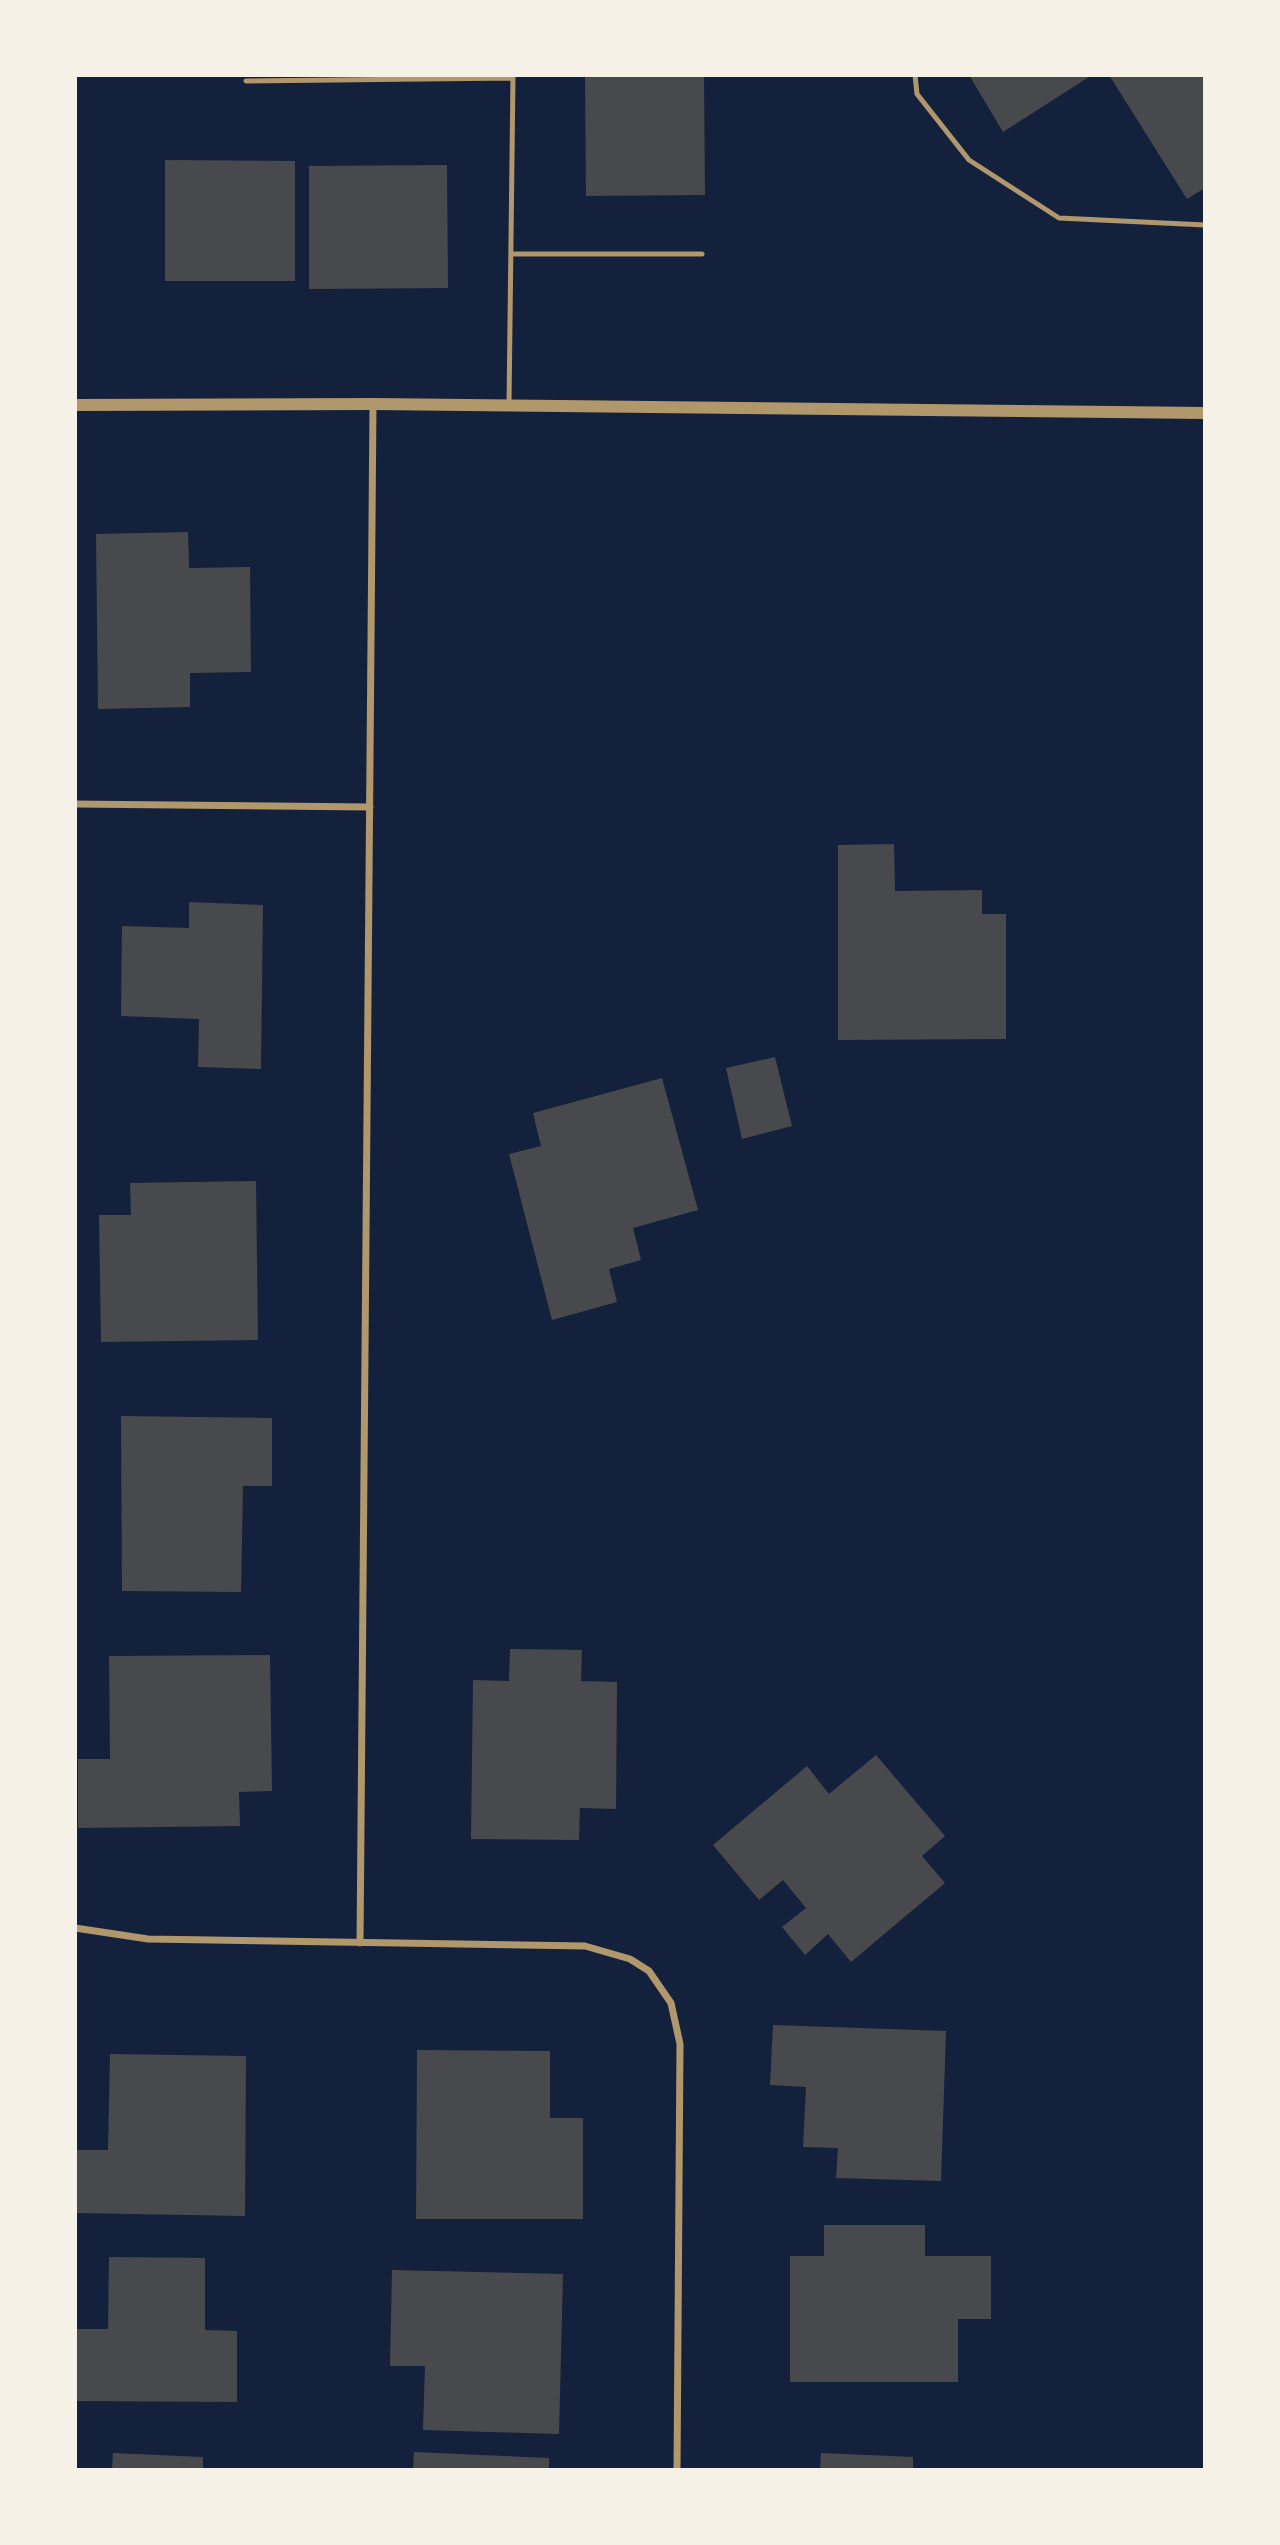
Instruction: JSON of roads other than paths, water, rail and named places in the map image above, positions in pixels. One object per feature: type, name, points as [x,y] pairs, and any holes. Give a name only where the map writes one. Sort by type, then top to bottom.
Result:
[{"type":"street","points":[[360,1943],[373,404]]},
{"type":"street","points":[[75,405],[373,404],[1205,413]]},
{"type":"street","points":[[75,804],[370,807]]},
{"type":"street","points":[[75,1928],[148,1939],[584,1946],[630,1959],[649,1971],[671,2003],[680,2045],[677,2470]]},
{"type":"lane","points":[[915,75],[918,94],[969,160],[1059,218],[1205,225]]},
{"type":"lane","points":[[246,80],[513,76],[509,405]]},
{"type":"lane","points":[[511,254],[702,254]]}]
